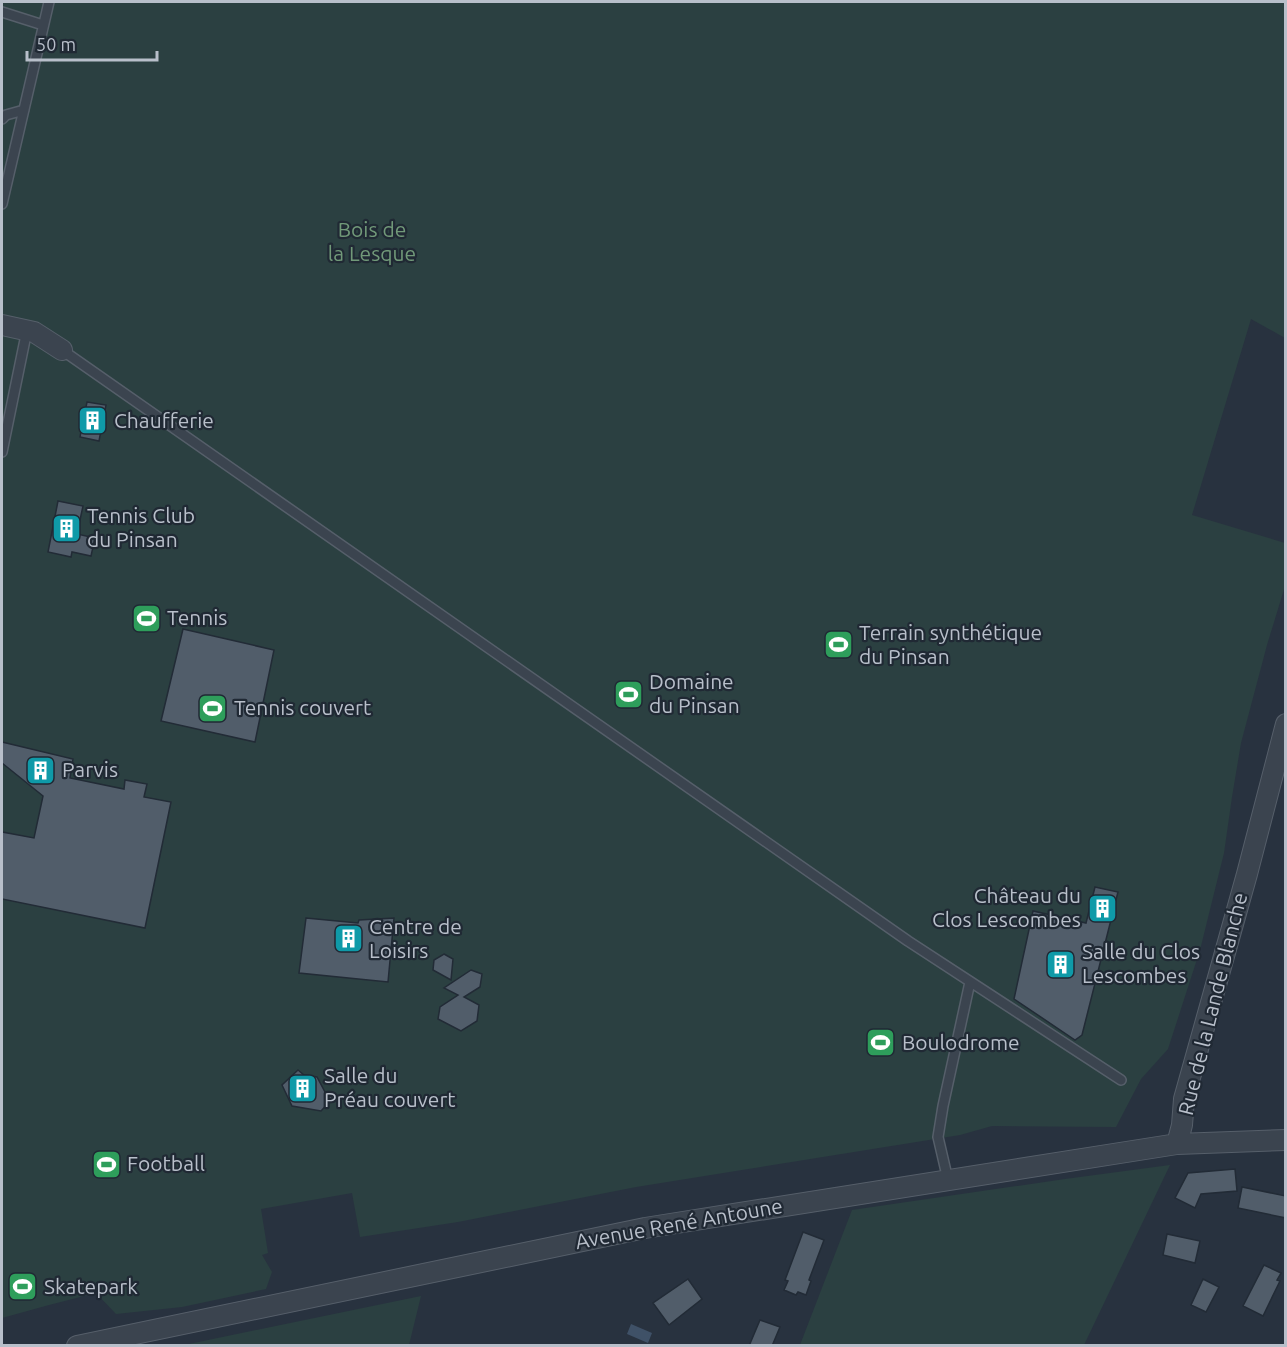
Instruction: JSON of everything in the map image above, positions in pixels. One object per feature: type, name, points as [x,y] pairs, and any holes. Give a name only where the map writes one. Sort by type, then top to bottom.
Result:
[{"type":"street","points":[[2,325],[34,332],[62,350]]},
{"type":"street","name":"Rue de la Lande Blanche","points":[[1177,1144],[1182,1125],[1184,1098],[1286,724]]},
{"type":"street","name":"Avenue René Antoune","points":[[78,1346],[645,1228],[1177,1144],[1286,1140]]},
{"type":"lane","points":[[5,2],[2,13],[44,25]]},
{"type":"lane","points":[[2,204],[49,2]]},
{"type":"lane","points":[[2,119],[6,115],[24,110]]},
{"type":"lane","points":[[2,161],[10,167]]},
{"type":"lane","points":[[2,453],[27,330]]},
{"type":"lane","points":[[62,350],[908,941],[1121,1080]]},
{"type":"lane","points":[[948,1180],[938,1137],[970,981]]},
{"type":"green space","name":"Domaine du Pinsan","points":[[2,2],[1285,2],[1285,338],[1251,319],[1192,515],[1285,543],[1285,586],[1241,743],[1224,853],[1200,950],[1168,1049],[1141,1079],[1116,1127],[992,1126],[960,1135],[636,1187],[458,1222],[360,1237],[352,1193],[261,1209],[268,1253],[262,1255],[272,1272],[266,1289],[182,1307],[116,1314],[96,1293],[2,1318]]},
{"type":"green space","points":[[1170,1165],[1084,1345],[800,1345],[852,1210]]},
{"type":"green space","points":[[421,1296],[409,1345],[184,1345]]},
{"type":"water","points":[[631,1324],[652,1333],[648,1343],[627,1334]]},
{"type":"building","name":"Chaufferie","points":[[87,402],[106,405],[99,441],[80,437]]},
{"type":"building","name":"Tennis Club du Pinsan","points":[[58,501],[83,506],[77,534],[95,538],[91,556],[72,552],[71,557],[48,552]]},
{"type":"building","points":[[183,629],[274,650],[255,742],[161,721]]},
{"type":"building","points":[[2,742],[73,759],[70,778],[124,789],[125,780],[147,784],[144,797],[171,802],[145,928],[2,899],[2,832],[34,838],[43,796],[2,763]]},
{"type":"building","name":"Salle du Clos Lescombes","points":[[1095,887],[1118,892],[1082,1035],[1075,1040],[1014,999],[1033,911],[1086,923]]},
{"type":"building","name":"Centre de Loisirs","points":[[306,918],[358,923],[359,920],[394,918],[388,982],[299,973]]},
{"type":"building","points":[[444,954],[453,959],[451,980],[433,970],[434,960]]},
{"type":"building","name":"Centre de Loisirs","points":[[471,970],[482,974],[480,987],[464,997],[479,1005],[477,1021],[461,1031],[438,1019],[440,1007],[458,995],[444,988]]},
{"type":"building","name":"Salle du Préau couvert","points":[[298,1070],[304,1075],[317,1077],[325,1092],[333,1098],[321,1111],[292,1106],[282,1085]]},
{"type":"building","points":[[1235,1169],[1237,1191],[1201,1194],[1195,1208],[1175,1198],[1188,1173]]},
{"type":"building","points":[[1242,1187],[1286,1196],[1286,1218],[1238,1208]]},
{"type":"building","points":[[803,1232],[824,1240],[809,1280],[811,1281],[806,1295],[798,1292],[796,1295],[784,1290],[788,1281],[785,1280]]},
{"type":"building","points":[[1167,1234],[1200,1241],[1195,1263],[1163,1255]]},
{"type":"building","points":[[1264,1265],[1281,1273],[1277,1280],[1280,1281],[1263,1316],[1243,1306]]},
{"type":"building","points":[[688,1279],[702,1299],[669,1325],[653,1303]]},
{"type":"building","points":[[1203,1279],[1219,1287],[1206,1312],[1191,1305]]},
{"type":"building","points":[[760,1320],[780,1327],[772,1346],[749,1346]]},
{"type":"place","name":"Chaufferie","points":[[93,421]]},
{"type":"place","name":"Tennis Club du Pinsan","points":[[66,528]]},
{"type":"place","name":"Tennis","points":[[146,618]]},
{"type":"place","name":"Terrain synthétique du Pinsan","points":[[838,645]]},
{"type":"place","name":"Domaine du Pinsan","points":[[628,694]]},
{"type":"place","name":"Tennis couvert","points":[[213,708]]},
{"type":"place","name":"Parvis","points":[[41,770]]},
{"type":"place","name":"Château du Clos Lescombes","points":[[1102,908]]},
{"type":"place","name":"Centre de Loisirs","points":[[348,939]]},
{"type":"place","name":"Salle du Clos Lescombes","points":[[1061,964]]},
{"type":"place","name":"Boulodrome","points":[[881,1043]]},
{"type":"place","name":"Salle du Préau couvert","points":[[303,1088]]},
{"type":"place","name":"Football","points":[[106,1164]]},
{"type":"place","name":"Skatepark","points":[[23,1287]]},
{"type":"park label","name":"Bois de la Lesque","points":[[372,242]]}]
